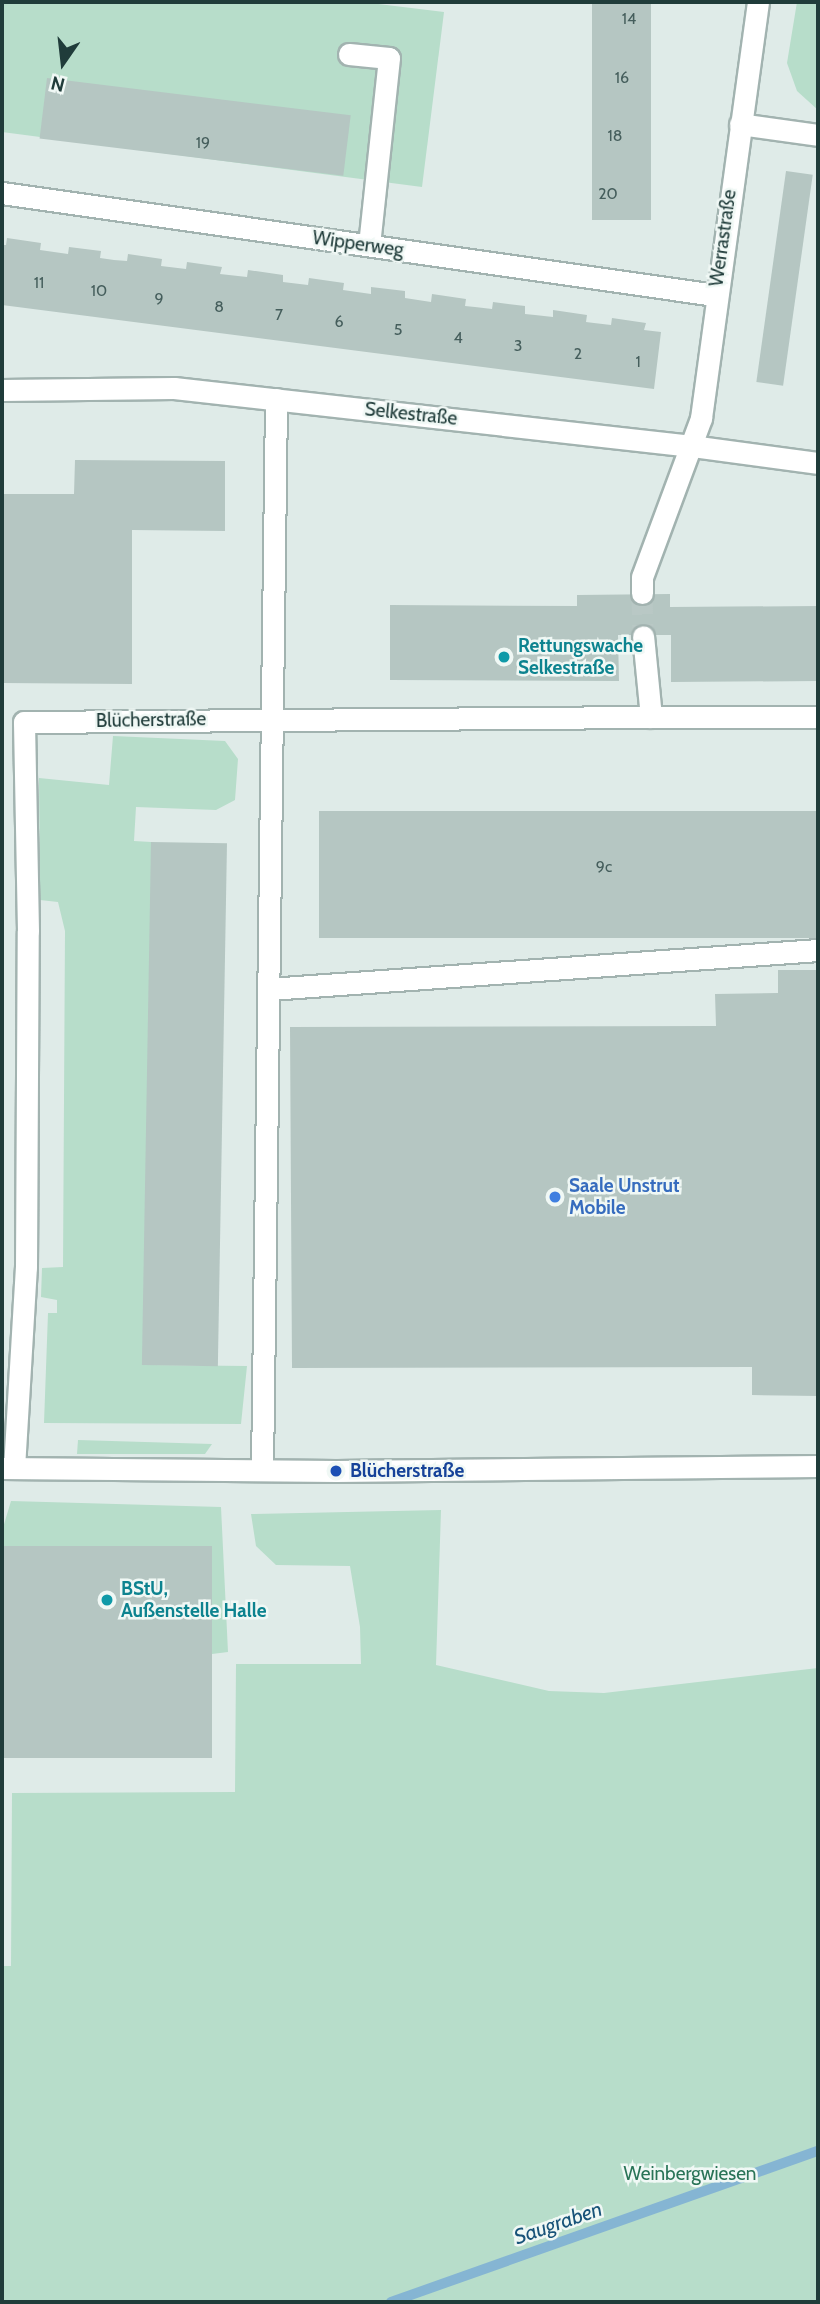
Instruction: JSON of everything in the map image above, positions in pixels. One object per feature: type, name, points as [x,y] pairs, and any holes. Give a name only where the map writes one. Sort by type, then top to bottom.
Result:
[{"type":"street","name":"Werrastraße","points":[[642,593],[642,577],[701,418],[715,295],[758,2]]},
{"type":"street","points":[[349,54],[389,58],[369,245]]},
{"type":"street","points":[[740,124],[818,135]]},
{"type":"street","name":"Wipperweg","points":[[2,192],[715,295]]},
{"type":"street","name":"Selkestraße","points":[[2,390],[174,388],[692,446],[818,463]]},
{"type":"street","points":[[262,1470],[276,399]]},
{"type":"street","points":[[643,636],[651,716]]},
{"type":"street","points":[[272,718],[818,717]]},
{"type":"street","name":"Blücherstraße","points":[[272,718],[24,722],[28,931],[26,1267],[8,1468],[262,1470],[818,1466]]},
{"type":"street","points":[[269,989],[818,950]]},
{"type":"green space","points":[[2,2],[362,2],[444,12],[422,187],[2,132]]},
{"type":"green space","points":[[797,2],[818,2],[818,110],[797,91],[787,63]]},
{"type":"green space","points":[[113,736],[225,741],[238,759],[235,800],[216,810],[136,807],[134,841],[151,842],[151,1365],[247,1366],[241,1424],[44,1423],[48,1313],[57,1313],[57,1300],[41,1297],[42,1268],[63,1267],[65,931],[58,902],[40,900],[39,778],[109,785]]},
{"type":"green space","points":[[78,1440],[212,1444],[205,1454],[77,1454]]},
{"type":"green space","points":[[11,1501],[221,1507],[228,1652],[212,1654],[212,1546],[2,1546],[2,1531]]},
{"type":"green space","name":"Weinbergwiesen","points":[[441,1510],[436,1665],[549,1691],[604,1693],[818,1668],[818,2302],[2,2302],[2,1966],[11,1966],[12,1793],[235,1792],[236,1664],[361,1664],[360,1627],[350,1566],[276,1565],[256,1546],[251,1514]]},
{"type":"building","points":[[592,2],[651,2],[651,220],[592,220]]},
{"type":"building","points":[[47,78],[351,115],[343,176],[40,139]]},
{"type":"building","points":[[786,171],[813,175],[783,386],[756,382]]},
{"type":"building","points":[[7,238],[41,243],[40,250],[68,254],[69,247],[101,251],[100,258],[127,261],[128,254],[162,259],[161,266],[186,269],[187,262],[222,267],[220,274],[247,277],[248,270],[283,275],[283,282],[308,285],[309,278],[344,283],[343,290],[371,294],[371,287],[405,291],[405,298],[431,302],[432,294],[466,299],[465,306],[492,309],[493,302],[525,306],[525,314],[553,317],[553,310],[587,315],[586,322],[611,325],[612,318],[646,323],[644,330],[661,332],[654,389],[2,305],[2,245],[6,245]]},
{"type":"building","points":[[75,460],[225,461],[225,531],[132,530],[132,684],[2,683],[2,494],[74,494]]},
{"type":"building","points":[[670,594],[670,607],[818,606],[818,681],[671,682],[671,635],[618,635],[619,681],[390,680],[390,605],[577,606],[577,595]]},
{"type":"building","points":[[319,811],[818,811],[818,938],[319,938]]},
{"type":"building","points":[[151,842],[227,843],[218,1366],[142,1365]]},
{"type":"building","name":"Saale Unstrut Mobile","points":[[778,970],[818,970],[818,1396],[752,1395],[752,1367],[292,1368],[290,1027],[716,1026],[715,994],[778,993]]},
{"type":"building","name":"BStU, Außenstelle Halle","points":[[2,1546],[212,1546],[212,1758],[2,1758]]},
{"type":"waterway","name":"Saugraben","points":[[391,2302],[818,2151]]},
{"type":"tunnel","points":[[642,593],[643,636]]},
{"type":"place","name":"Rettungswache Selkestraße","points":[[504,657]]},
{"type":"place","name":"Saale Unstrut Mobile","points":[[555,1197]]},
{"type":"place","name":"Blücherstraße","points":[[336,1471]]},
{"type":"place","name":"BStU, Außenstelle Halle","points":[[107,1600]]}]
